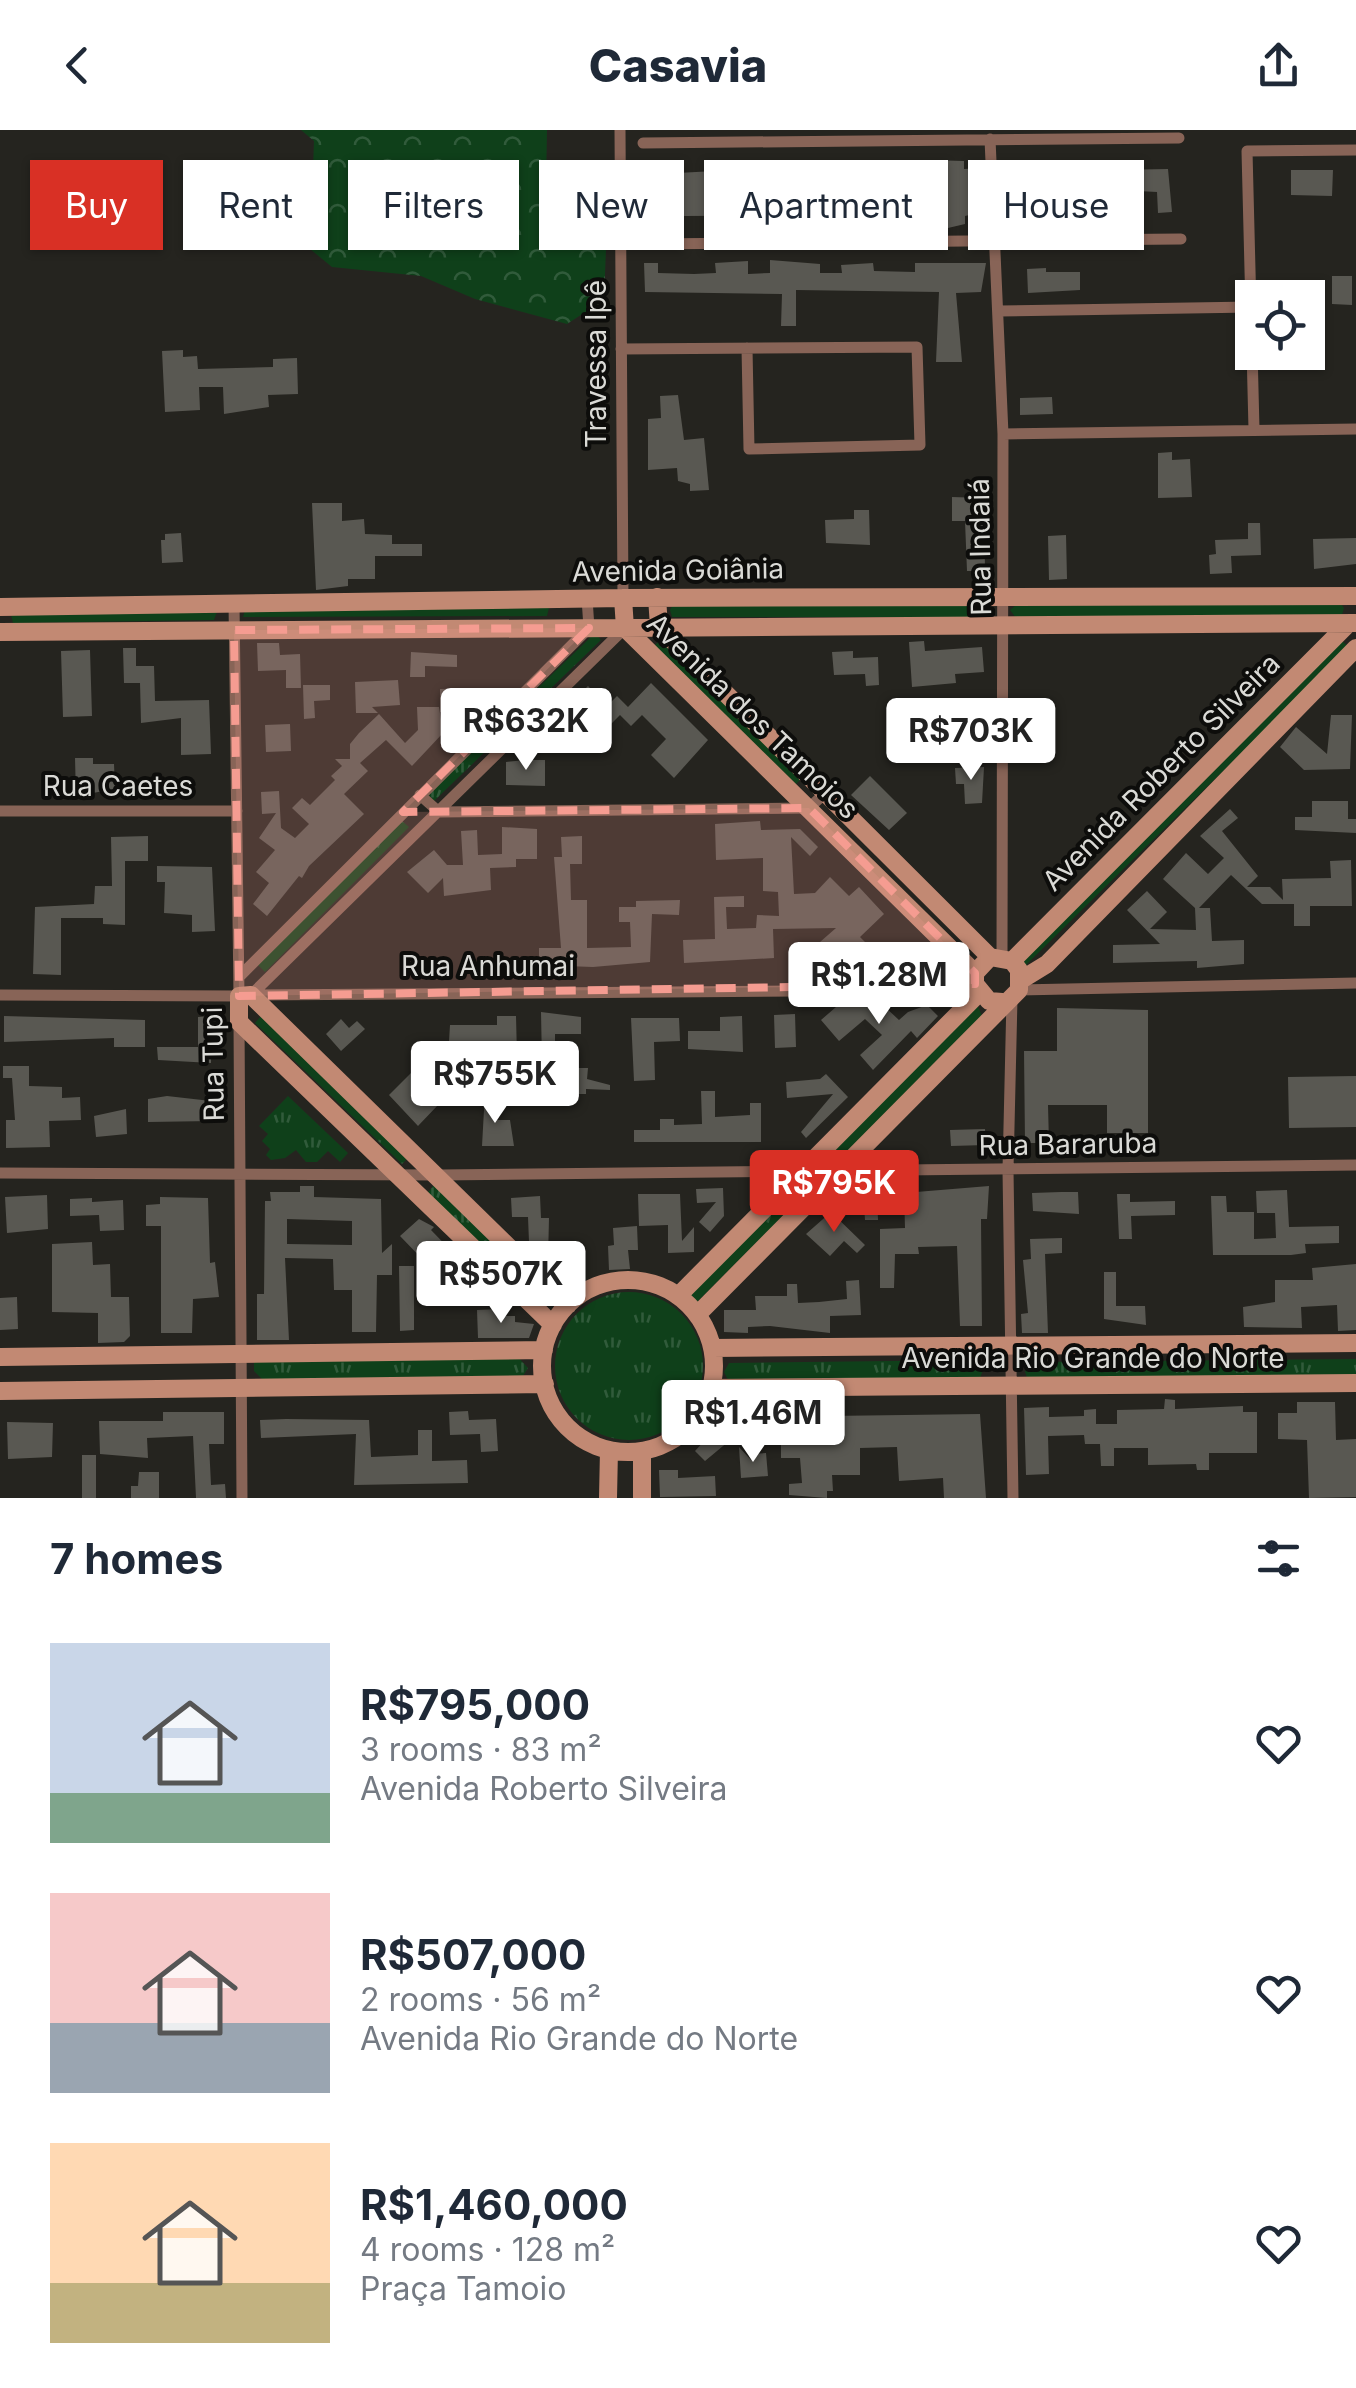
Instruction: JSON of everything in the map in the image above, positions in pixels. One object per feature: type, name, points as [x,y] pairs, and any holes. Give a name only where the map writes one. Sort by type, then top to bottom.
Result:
[{"type":"street","name":"Travessa Ipê","points":[[620,130],[622,598]]},
{"type":"street","points":[[643,143],[1179,138]]},
{"type":"street","name":"Rua Indaiá","points":[[990,139],[990,160]]},
{"type":"street","points":[[1251,280],[1247,151],[1356,150]]},
{"type":"street","points":[[1144,239],[1182,239]]},
{"type":"street","points":[[684,244],[968,241]]},
{"type":"street","name":"Rua Indaiá","points":[[992,250],[993,288],[1000,311],[1006,626],[1002,958]]},
{"type":"street","points":[[1000,311],[1235,307]]},
{"type":"street","points":[[621,349],[748,348],[918,347],[920,445],[749,449],[748,348]]},
{"type":"street","points":[[1253,370],[1254,429]]},
{"type":"street","points":[[1003,434],[1356,430]]},
{"type":"street","points":[[1352,623],[1353,596]]},
{"type":"street","name":"Avenida Goiânia","points":[[3,607],[657,597],[1353,596]]},
{"type":"street","points":[[657,597],[659,628]]},
{"type":"street","points":[[568,1305],[438,1174],[243,989],[420,795],[589,628],[587,598]]},
{"type":"street","points":[[622,598],[625,628]]},
{"type":"street","name":"Rua Tupi","points":[[234,604],[243,989],[242,1498]]},
{"type":"street","points":[[3,607],[3,632]]},
{"type":"street","name":"Avenida Goiânia","points":[[3,632],[1352,623]]},
{"type":"street","name":"Avenida Roberto Silveira","points":[[976,983],[1352,623]]},
{"type":"street","name":"Avenida dos Tamoios","points":[[243,989],[439,812],[625,628],[809,808],[976,983]]},
{"type":"street","name":"Avenida dos Tamoios","points":[[659,628],[824,794],[1002,958]]},
{"type":"street","name":"Avenida Roberto Silveira","points":[[697,1315],[1356,648]]},
{"type":"street","points":[[420,795],[439,812],[809,808],[824,794]]},
{"type":"street","name":"Rua Caetes","points":[[0,811],[237,811]]},
{"type":"street","points":[[1002,958],[1013,992],[1008,1170],[1013,1498]]},
{"type":"street","points":[[678,1296],[803,1171],[976,983],[1013,992],[1356,983]]},
{"type":"street","name":"Rua Anhumai","points":[[0,996],[243,989],[942,990],[976,983]]},
{"type":"street","points":[[240,1022],[553,1325]]},
{"type":"street","name":"Rua Bararuba","points":[[0,1173],[438,1174],[1356,1165]]},
{"type":"street","points":[[622,1280],[660,1286],[678,1296],[697,1315],[712,1348],[711,1388],[704,1407],[678,1436],[642,1451],[609,1450],[567,1426],[545,1384],[544,1350],[553,1325],[568,1305],[602,1284],[622,1280]]},
{"type":"street","name":"Avenida Rio Grande do Norte","points":[[712,1348],[1356,1343]]},
{"type":"street","points":[[0,1357],[544,1350]]},
{"type":"street","name":"Avenida Rio Grande do Norte","points":[[711,1388],[1356,1383]]},
{"type":"street","points":[[0,1392],[545,1384]]},
{"type":"street","points":[[608,1498],[609,1450]]},
{"type":"street","points":[[642,1451],[642,1498]]},
{"type":"highlighted area","points":[[589,628],[403,812],[809,808],[975,973],[975,984],[239,996],[234,630]]},
{"type":"green space","points":[[301,130],[547,130],[546,160],[539,160],[539,250],[606,250],[604,300],[567,324],[475,299],[421,276],[332,267],[311,250],[328,250],[328,160],[313,160],[314,141]]},
{"type":"green space","points":[[1017,604],[1344,608],[1342,615],[1016,618],[1010,610]]},
{"type":"green space","points":[[983,605],[981,617],[672,617],[670,610],[672,606]]},
{"type":"green space","points":[[549,608],[547,616],[243,617],[245,610]]},
{"type":"green space","points":[[217,612],[214,620],[13,623],[11,615]]},
{"type":"green space","points":[[595,633],[601,640],[434,801],[428,794]]},
{"type":"green space","points":[[661,639],[803,777],[796,784],[654,646]]},
{"type":"green space","points":[[1342,641],[1349,647],[1024,967],[1021,959]]},
{"type":"green space","points":[[402,821],[409,827],[265,972],[258,965]]},
{"type":"green space","points":[[978,1006],[982,1016],[835,1164],[828,1162],[827,1157]]},
{"type":"green space","points":[[261,1016],[409,1157],[402,1164],[255,1023]]},
{"type":"green space","points":[[288,1096],[348,1153],[340,1162],[328,1151],[317,1162],[306,1162],[296,1150],[285,1158],[271,1160],[266,1155],[270,1149],[262,1141],[268,1134],[259,1126]]},
{"type":"green space","points":[[434,1185],[551,1301],[544,1308],[428,1192]]},
{"type":"green space","points":[[801,1185],[807,1192],[697,1302],[690,1295]]},
{"type":"green space","points":[[629,1292],[657,1298],[681,1314],[697,1338],[703,1366],[697,1394],[681,1418],[657,1434],[629,1440],[601,1434],[577,1418],[561,1394],[555,1366],[561,1338],[577,1314],[601,1298]]},
{"type":"green space","points":[[518,1357],[528,1368],[521,1379],[263,1380],[254,1371],[254,1362]]},
{"type":"green space","points":[[1356,1359],[1356,1377],[1027,1377],[1025,1372],[1029,1362]]},
{"type":"green space","points":[[978,1360],[983,1370],[979,1381],[729,1382],[724,1372],[729,1363]]},
{"type":"building","points":[[948,161],[964,161],[964,169],[968,169],[965,224],[948,228]]},
{"type":"building","points":[[1144,169],[1168,169],[1172,212],[1158,213],[1157,192],[1144,191]]},
{"type":"building","points":[[1291,170],[1333,170],[1332,196],[1291,195]]},
{"type":"building","points":[[704,172],[704,216],[684,217],[684,173]]},
{"type":"building","points":[[770,260],[820,264],[820,273],[842,273],[841,265],[873,263],[874,271],[915,272],[915,263],[986,263],[981,292],[956,293],[962,362],[936,362],[939,292],[796,290],[796,326],[781,326],[782,294],[645,292],[644,263],[658,263],[658,273],[694,274],[716,273],[715,263],[748,261],[748,274],[770,273]]},
{"type":"building","points":[[1046,268],[1046,272],[1080,272],[1080,290],[1028,293],[1027,269]]},
{"type":"building","points":[[1332,276],[1352,276],[1352,305],[1332,304]]},
{"type":"building","points":[[183,350],[183,357],[197,356],[198,369],[273,367],[273,359],[297,358],[298,394],[268,395],[269,407],[224,414],[223,387],[199,387],[200,410],[165,412],[162,351]]},
{"type":"building","points":[[678,395],[684,440],[704,438],[709,490],[690,491],[690,484],[678,481],[677,468],[648,470],[648,419],[661,418],[660,396]]},
{"type":"building","points":[[1052,397],[1053,414],[1020,415],[1020,398]]},
{"type":"building","points":[[1172,452],[1172,460],[1190,459],[1192,497],[1158,498],[1158,453]]},
{"type":"building","points":[[952,497],[984,498],[985,571],[967,571],[965,521],[952,521]]},
{"type":"building","points":[[312,503],[342,503],[342,521],[364,519],[365,534],[392,535],[392,544],[422,544],[422,556],[375,556],[375,579],[348,579],[348,586],[316,590]]},
{"type":"building","points":[[854,510],[869,510],[870,545],[826,543],[825,520],[854,519]]},
{"type":"building","points":[[1248,523],[1260,523],[1261,555],[1231,556],[1232,573],[1210,574],[1209,555],[1216,554],[1215,540],[1248,539]]},
{"type":"building","points":[[181,533],[183,562],[162,563],[161,540],[165,540],[165,534]]},
{"type":"building","points":[[1066,535],[1067,579],[1049,580],[1048,536]]},
{"type":"building","points":[[1356,538],[1356,564],[1314,569],[1313,539]]},
{"type":"building","points":[[924,641],[925,651],[982,647],[984,672],[955,674],[956,683],[912,687],[909,642]]},
{"type":"building","points":[[257,643],[279,643],[280,655],[300,654],[301,688],[286,688],[286,670],[258,671]]},
{"type":"building","points":[[123,648],[136,648],[136,666],[154,666],[155,701],[209,700],[211,754],[181,755],[181,718],[141,723],[140,683],[124,683]]},
{"type":"building","points":[[90,650],[92,716],[63,717],[61,651]]},
{"type":"building","points":[[853,651],[853,658],[878,657],[879,685],[866,686],[865,674],[834,675],[832,652]]},
{"type":"building","points":[[411,652],[457,655],[457,667],[425,666],[425,677],[410,677]]},
{"type":"building","points":[[398,680],[400,705],[372,707],[378,713],[356,713],[355,682]]},
{"type":"building","points":[[651,683],[708,740],[674,778],[651,755],[666,739],[642,715],[631,726],[620,715],[606,729],[589,711],[553,748],[540,734],[588,686],[607,706],[617,696],[628,707]]},
{"type":"building","points":[[303,685],[330,685],[330,700],[314,701],[315,718],[304,719]]},
{"type":"building","points":[[474,688],[475,698],[453,699],[453,711],[440,712],[440,689]]},
{"type":"building","points":[[417,707],[439,707],[443,733],[412,766],[386,740],[360,763],[368,771],[344,794],[364,814],[309,866],[302,878],[299,876],[267,916],[253,904],[269,883],[256,872],[275,850],[259,838],[276,813],[262,814],[261,792],[279,791],[281,828],[295,838],[309,824],[292,808],[302,798],[310,805],[335,780],[331,776],[342,766],[335,759],[350,759],[350,744],[359,733],[379,714],[405,743],[418,730]]},
{"type":"building","points":[[1331,715],[1352,715],[1350,769],[1304,770],[1280,747],[1296,727],[1327,754]]},
{"type":"building","points":[[290,724],[291,751],[266,752],[265,725]]},
{"type":"building","points":[[75,758],[93,758],[93,764],[114,764],[115,789],[76,796]]},
{"type":"building","points":[[545,760],[545,786],[506,785],[506,762]]},
{"type":"building","points":[[984,767],[982,803],[965,804],[964,784],[956,784],[955,768]]},
{"type":"building","points":[[870,776],[907,813],[889,830],[851,795]]},
{"type":"building","points":[[1312,801],[1348,801],[1348,819],[1356,819],[1356,833],[1295,830],[1295,817],[1312,817]]},
{"type":"building","points":[[1230,809],[1238,818],[1222,831],[1258,876],[1247,887],[1270,887],[1283,900],[1282,879],[1331,878],[1330,861],[1351,860],[1352,906],[1310,906],[1310,926],[1294,926],[1294,904],[1262,904],[1231,875],[1199,908],[1210,908],[1212,941],[1244,940],[1244,964],[1197,968],[1197,961],[1113,963],[1113,945],[1160,944],[1127,910],[1147,891],[1167,912],[1150,929],[1196,930],[1195,908],[1163,879],[1186,853],[1208,874],[1224,858],[1200,836]]},
{"type":"building","points":[[760,821],[761,830],[800,829],[818,847],[810,856],[791,837],[794,894],[815,893],[830,877],[849,896],[859,887],[884,914],[860,937],[866,943],[847,962],[812,962],[812,949],[836,928],[773,929],[774,958],[684,963],[683,940],[715,939],[714,897],[744,896],[744,907],[726,907],[727,929],[756,928],[757,915],[779,916],[778,892],[763,891],[763,858],[716,860],[715,824]]},
{"type":"building","points":[[502,827],[537,829],[537,859],[516,859],[516,867],[490,868],[491,890],[444,896],[443,878],[428,893],[407,872],[434,850],[447,865],[463,865],[461,831],[477,830],[478,855],[502,854]]},
{"type":"building","points":[[148,836],[148,861],[125,861],[125,925],[103,924],[103,918],[61,918],[61,975],[33,974],[35,907],[94,904],[95,886],[112,886],[111,837]]},
{"type":"building","points":[[582,836],[582,864],[570,864],[571,900],[587,900],[587,948],[631,947],[630,922],[619,922],[619,907],[636,907],[636,901],[680,900],[679,915],[652,914],[650,962],[593,967],[539,965],[539,948],[561,948],[554,857],[562,857],[561,837]]},
{"type":"building","points":[[157,866],[212,867],[215,931],[192,932],[192,915],[164,913],[165,882],[157,882]]},
{"type":"building","points":[[875,1005],[881,1011],[885,1007],[899,1020],[927,1005],[938,1016],[917,1038],[911,1031],[873,1070],[860,1055],[882,1035],[865,1019],[839,1041],[821,1020],[836,1007]]},
{"type":"building","points":[[1057,1008],[1148,1010],[1148,1133],[1107,1133],[1107,1105],[1048,1105],[1049,1143],[1025,1143],[1024,1051],[1057,1051]]},
{"type":"building","points":[[541,1012],[581,1017],[581,1034],[555,1034],[555,1063],[542,1063]]},
{"type":"building","points":[[795,1014],[796,1047],[775,1048],[774,1015]]},
{"type":"building","points":[[4,1016],[145,1020],[145,1047],[114,1047],[114,1038],[4,1042]]},
{"type":"building","points":[[212,1016],[211,1063],[158,1060],[157,1047],[198,1047],[198,1017]]},
{"type":"building","points":[[497,1016],[516,1016],[517,1056],[523,1056],[524,1077],[495,1079],[495,1065],[462,1066],[462,1074],[447,1074],[450,1025],[497,1025]]},
{"type":"building","points":[[742,1016],[743,1052],[688,1049],[688,1031],[720,1031],[720,1017]]},
{"type":"building","points":[[631,1018],[679,1018],[680,1041],[654,1042],[655,1080],[634,1081]]},
{"type":"building","points":[[341,1019],[349,1028],[357,1021],[365,1029],[341,1051],[326,1034]]},
{"type":"building","points":[[3,1066],[29,1066],[29,1086],[62,1087],[62,1098],[80,1097],[81,1120],[49,1121],[50,1147],[6,1148],[6,1120],[15,1120],[12,1078],[3,1078]]},
{"type":"building","points":[[559,1068],[588,1068],[587,1079],[610,1085],[610,1090],[586,1089],[586,1094],[575,1094],[575,1098],[560,1098]]},
{"type":"building","points":[[413,1071],[426,1085],[422,1089],[438,1105],[418,1126],[389,1095]]},
{"type":"building","points":[[826,1074],[848,1097],[806,1138],[801,1132],[833,1094],[787,1098],[786,1082],[820,1079]]},
{"type":"building","points":[[1356,1076],[1356,1127],[1289,1128],[1288,1077]]},
{"type":"building","points":[[701,1091],[715,1091],[715,1117],[750,1115],[750,1103],[761,1103],[761,1142],[634,1142],[634,1130],[660,1130],[660,1119],[674,1119],[674,1125],[702,1124]]},
{"type":"building","points":[[485,1092],[495,1093],[495,1120],[510,1120],[514,1146],[482,1146]]},
{"type":"building","points":[[167,1096],[211,1101],[212,1121],[148,1122],[148,1099]]},
{"type":"building","points":[[126,1109],[127,1134],[96,1137],[94,1116]]},
{"type":"building","points":[[985,1129],[986,1145],[951,1146],[950,1130]]},
{"type":"building","points":[[300,1186],[314,1186],[314,1197],[381,1199],[382,1253],[392,1244],[392,1275],[377,1275],[376,1332],[352,1332],[352,1290],[334,1290],[333,1259],[285,1258],[289,1340],[257,1340],[257,1294],[264,1294],[265,1201],[271,1201],[270,1192],[300,1192]],"holes":[[[287,1219],[352,1221],[352,1245],[287,1244]]]},
{"type":"building","points":[[989,1186],[987,1219],[981,1219],[982,1326],[960,1326],[957,1246],[918,1247],[919,1254],[895,1254],[894,1288],[880,1288],[880,1229],[905,1228],[904,1193]]},
{"type":"building","points":[[723,1188],[724,1216],[710,1232],[699,1222],[716,1202],[697,1203],[696,1189]]},
{"type":"building","points":[[846,1188],[860,1188],[860,1194],[877,1194],[878,1220],[865,1220],[864,1206],[827,1208]]},
{"type":"building","points":[[1287,1190],[1289,1227],[1339,1226],[1339,1243],[1305,1244],[1306,1253],[1291,1255],[1213,1255],[1211,1196],[1226,1196],[1227,1212],[1254,1212],[1254,1239],[1276,1238],[1275,1213],[1257,1213],[1256,1191]]},
{"type":"building","points":[[1078,1192],[1079,1214],[1033,1211],[1032,1193]]},
{"type":"building","points":[[638,1194],[680,1194],[682,1241],[694,1227],[694,1252],[668,1253],[668,1225],[639,1226]]},
{"type":"building","points":[[1117,1194],[1130,1194],[1130,1202],[1175,1201],[1175,1215],[1131,1216],[1132,1239],[1119,1239]]},
{"type":"building","points":[[47,1195],[48,1229],[7,1233],[5,1197]]},
{"type":"building","points":[[540,1196],[541,1218],[549,1218],[548,1260],[529,1242],[528,1217],[512,1217],[511,1198]]},
{"type":"building","points":[[160,1197],[208,1198],[210,1263],[215,1262],[219,1297],[193,1299],[192,1333],[161,1333],[161,1226],[146,1226],[146,1205],[160,1204]]},
{"type":"building","points":[[92,1198],[92,1202],[123,1200],[124,1230],[100,1231],[99,1215],[70,1216],[70,1199]]},
{"type":"building","points":[[831,1212],[865,1245],[857,1253],[844,1241],[830,1256],[806,1234]]},
{"type":"building","points":[[419,1219],[434,1227],[431,1230],[462,1262],[449,1276],[446,1267],[427,1264],[400,1236]]},
{"type":"building","points":[[637,1226],[638,1250],[628,1250],[630,1269],[609,1270],[608,1246],[614,1245],[613,1228]]},
{"type":"building","points":[[1062,1238],[1062,1253],[1045,1254],[1048,1333],[1022,1333],[1021,1314],[1028,1313],[1023,1260],[1031,1259],[1030,1239]]},
{"type":"building","points":[[92,1242],[93,1265],[110,1264],[111,1297],[129,1297],[130,1336],[124,1342],[98,1343],[98,1313],[52,1312],[52,1244]]},
{"type":"building","points":[[1356,1264],[1356,1330],[1338,1331],[1337,1305],[1301,1307],[1302,1328],[1244,1327],[1243,1307],[1275,1302],[1275,1280],[1313,1280],[1312,1268]]},
{"type":"building","points":[[399,1266],[414,1266],[414,1330],[400,1331]]},
{"type":"building","points":[[1104,1272],[1116,1272],[1116,1306],[1145,1306],[1146,1325],[1104,1319]]},
{"type":"building","points":[[859,1280],[861,1315],[830,1316],[830,1333],[770,1326],[748,1327],[748,1333],[724,1332],[724,1310],[756,1310],[755,1296],[787,1296],[787,1284],[797,1284],[798,1303],[847,1299],[846,1281]]},
{"type":"building","points":[[17,1297],[18,1329],[0,1330],[0,1298]]},
{"type":"building","points":[[500,1309],[500,1316],[515,1316],[515,1322],[534,1324],[529,1338],[478,1338],[477,1310]]},
{"type":"building","points":[[1165,1399],[1175,1400],[1175,1409],[1243,1406],[1243,1412],[1257,1412],[1257,1453],[1209,1453],[1209,1470],[1197,1470],[1196,1464],[1148,1465],[1148,1448],[1114,1448],[1114,1466],[1101,1466],[1100,1444],[1085,1444],[1084,1435],[1048,1436],[1049,1474],[1026,1475],[1024,1408],[1049,1407],[1049,1417],[1084,1416],[1084,1410],[1096,1409],[1096,1424],[1117,1424],[1117,1410],[1164,1409]]},
{"type":"building","points":[[1297,1402],[1335,1402],[1336,1440],[1356,1439],[1356,1497],[1309,1498],[1307,1440],[1278,1439],[1278,1413],[1297,1413]]},
{"type":"building","points":[[468,1411],[469,1420],[496,1419],[498,1451],[481,1452],[480,1434],[450,1435],[449,1412]]},
{"type":"building","points":[[163,1412],[224,1412],[224,1444],[209,1444],[211,1485],[225,1484],[226,1498],[196,1498],[193,1436],[147,1438],[148,1458],[100,1454],[99,1421],[163,1421]]},
{"type":"building","points":[[980,1414],[986,1498],[944,1498],[943,1478],[899,1481],[897,1447],[860,1448],[860,1475],[832,1475],[833,1491],[827,1491],[827,1498],[789,1495],[789,1484],[802,1483],[800,1458],[781,1458],[781,1416],[797,1415],[797,1421],[828,1421],[828,1416]]},
{"type":"building","points":[[260,1420],[369,1420],[371,1457],[418,1455],[418,1430],[432,1430],[432,1461],[467,1460],[468,1483],[354,1485],[356,1434],[261,1438]]},
{"type":"building","points":[[7,1422],[53,1423],[52,1457],[8,1459]]},
{"type":"building","points":[[718,1426],[729,1441],[705,1461],[695,1451]]},
{"type":"building","points":[[739,1447],[751,1460],[751,1454],[766,1453],[768,1476],[741,1478]]},
{"type":"building","points":[[82,1455],[96,1455],[96,1498],[82,1498]]},
{"type":"building","points":[[659,1470],[678,1470],[678,1478],[715,1476],[716,1496],[660,1497]]},
{"type":"building","points":[[139,1472],[159,1472],[159,1498],[131,1498],[131,1486],[138,1486]]}]
